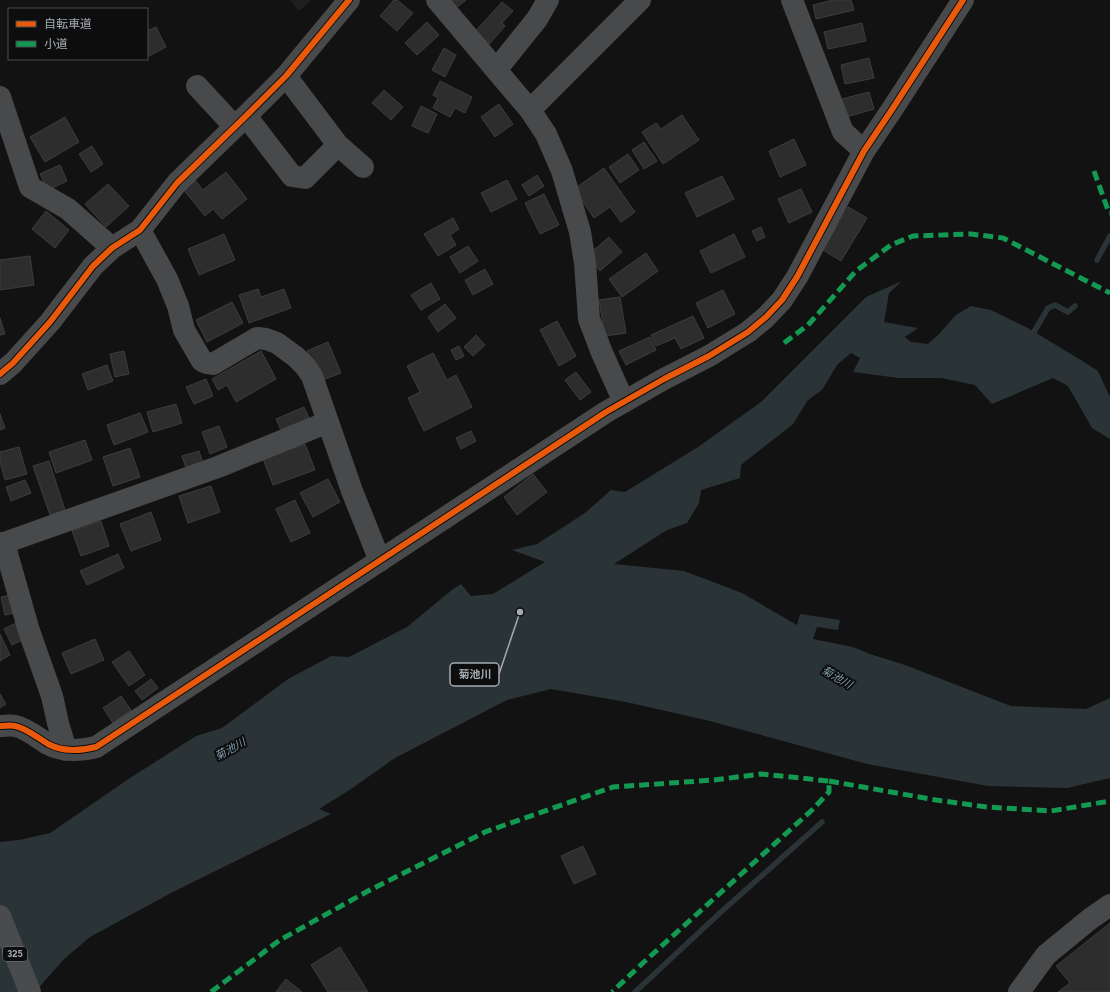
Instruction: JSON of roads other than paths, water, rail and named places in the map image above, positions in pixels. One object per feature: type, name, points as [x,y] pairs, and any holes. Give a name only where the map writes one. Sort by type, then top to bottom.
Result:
[{"type":"highway","name":"325","points":[[0,916],[30,992]]},
{"type":"street","points":[[0,374],[13,363],[50,322],[93,266],[112,248],[140,230],[177,183],[286,76],[349,0]]},
{"type":"street","points":[[437,0],[530,110],[546,134],[562,171],[580,232],[585,263],[589,319],[602,353],[624,402]]},
{"type":"street","points":[[496,70],[537,19],[548,0]]},
{"type":"street","points":[[530,110],[640,0]]},
{"type":"street","points":[[792,0],[843,132],[864,151]]},
{"type":"street","points":[[0,726],[15,726],[33,734],[49,744],[66,750],[83,750],[96,747],[606,412],[664,379],[709,356],[748,332],[766,317],[782,300],[797,277],[864,151],[963,0]]},
{"type":"street","points":[[286,76],[338,145],[363,167]]},
{"type":"street","points":[[197,86],[240,121],[292,176],[305,178],[338,145]]},
{"type":"street","points":[[0,97],[30,187],[68,209],[112,248]]},
{"type":"street","points":[[140,230],[167,279],[178,306],[184,330],[202,361],[213,364],[257,338],[266,339],[277,343],[296,357],[309,371],[352,491],[380,561]]},
{"type":"street","points":[[66,750],[52,696],[29,631],[2,543],[218,467],[328,422]]},
{"type":"street","points":[[1019,992],[1046,956],[1090,919],[1110,905]]},
{"type":"water","points":[[902,281],[889,293],[884,322],[918,328],[905,337],[911,342],[928,344],[956,315],[971,306],[991,310],[1028,328],[1098,371],[1110,397],[1110,439],[1092,428],[1068,386],[1053,378],[992,404],[975,385],[941,378],[899,378],[853,372],[860,358],[851,353],[837,365],[822,390],[808,400],[793,424],[741,465],[740,478],[701,490],[699,503],[687,523],[667,530],[614,564],[684,571],[742,593],[797,625],[800,614],[840,620],[838,630],[817,627],[813,639],[853,647],[905,665],[1011,706],[1086,709],[1110,698],[1110,778],[1067,788],[988,786],[867,764],[710,721],[626,702],[551,689],[507,700],[395,758],[351,789],[319,809],[331,814],[171,893],[90,937],[64,959],[35,992],[0,992],[0,842],[19,840],[50,833],[130,778],[196,736],[222,728],[288,679],[331,656],[349,657],[407,627],[461,584],[471,596],[493,594],[545,562],[512,550],[537,544],[585,513],[611,490],[625,492],[698,447],[761,402],[866,297]]},
{"type":"waterway","points":[[1097,260],[1110,236]]},
{"type":"waterway","points":[[1031,337],[1048,308],[1055,305],[1068,312],[1075,306]]},
{"type":"waterway","points":[[635,992],[721,912],[822,822]]},
{"type":"place","name":"菊池川","points":[[520,612]]}]
